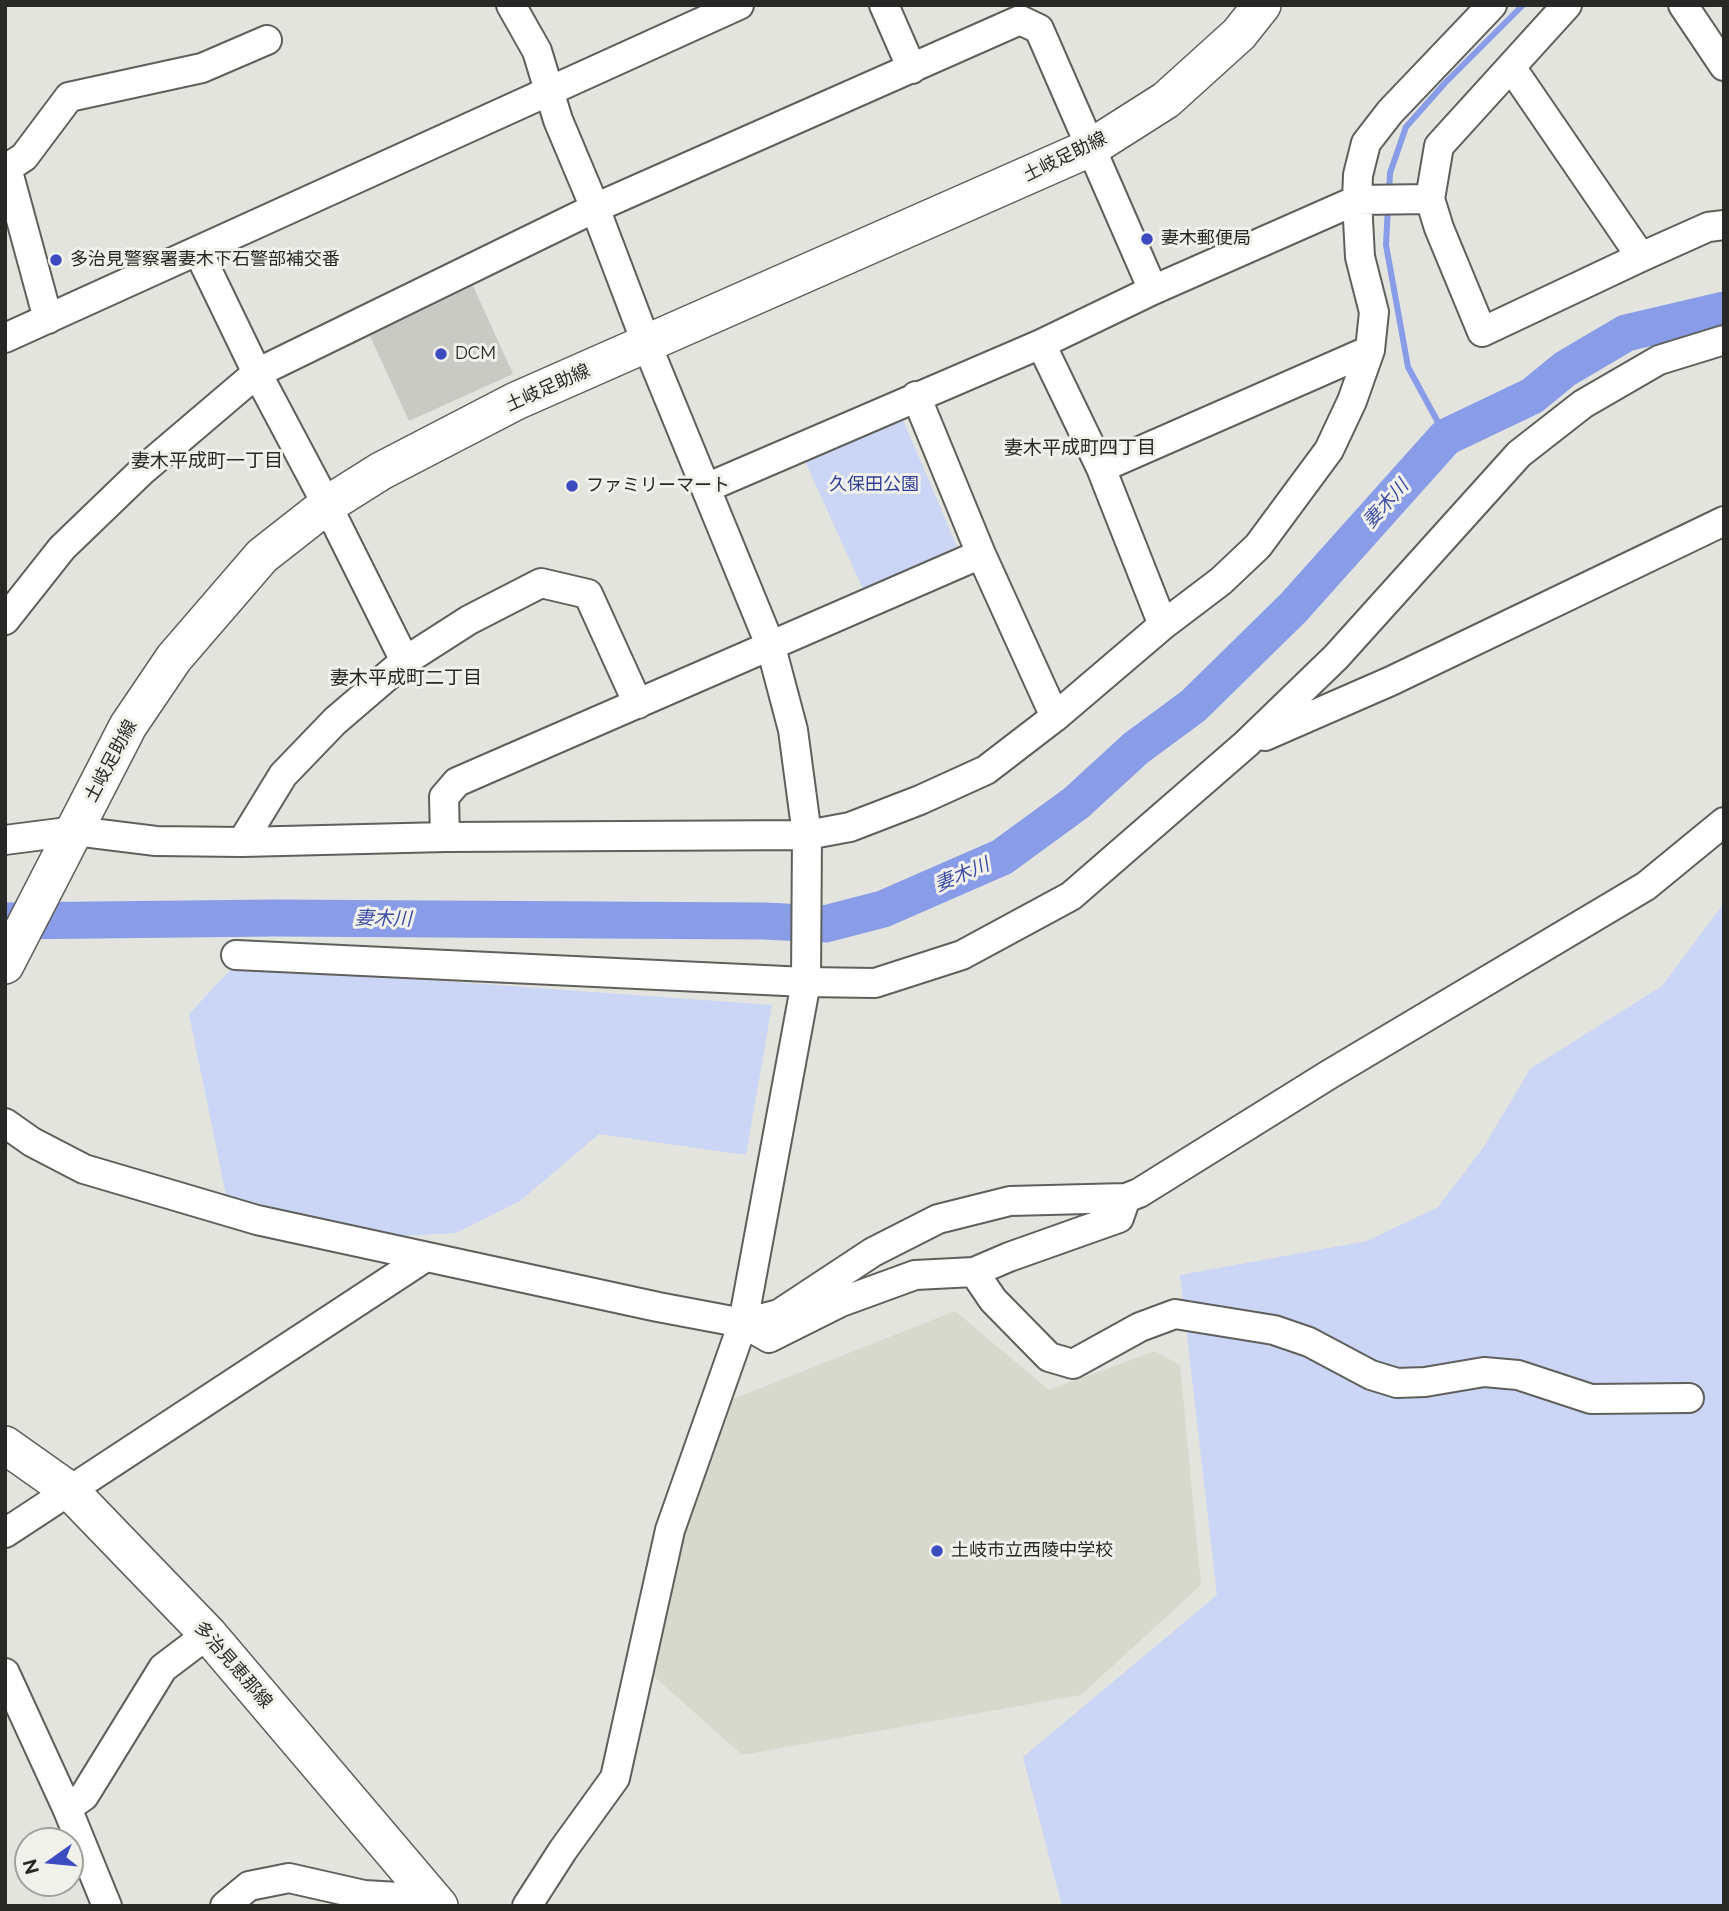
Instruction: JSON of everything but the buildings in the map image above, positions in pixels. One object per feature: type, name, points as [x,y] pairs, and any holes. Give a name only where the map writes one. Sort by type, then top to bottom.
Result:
[{"type":"main road","name":"土岐足助線","points":[[5,965],[128,726],[174,658],[262,556],[327,505],[381,471],[516,401],[1092,148],[1166,100],[1239,34],[1262,5]]},
{"type":"main road","name":"多治見恵那線","points":[[5,1445],[70,1491],[208,1634],[436,1902]]},
{"type":"street","points":[[511,5],[537,51],[558,120],[771,647],[793,730],[807,835],[806,982],[743,1323],[670,1530],[615,1778],[527,1906]]},
{"type":"street","points":[[5,338],[739,5]]},
{"type":"street","points":[[884,5],[912,69]]},
{"type":"street","points":[[5,839],[68,842],[242,842],[445,837],[807,835],[850,827],[920,800],[986,770],[1055,717],[1163,625],[1220,581],[1258,546],[1329,450],[1352,401],[1370,350],[1374,312],[1360,257],[1357,200],[1366,143],[1390,112],[1492,5]]},
{"type":"street","points":[[1567,5],[1439,146],[1430,199],[1439,228],[1482,332],[1641,257],[1708,228],[1724,225]]},
{"type":"street","points":[[1682,5],[1724,66]]},
{"type":"street","points":[[5,620],[16,596],[62,548],[143,470],[257,373],[595,208],[1020,20],[1039,29],[1153,290]]},
{"type":"street","points":[[48,319],[7,168],[23,157],[69,97],[202,68],[267,40]]},
{"type":"street","points":[[1511,67],[1641,257]]},
{"type":"street","points":[[706,488],[1041,344],[1153,290],[1357,200],[1430,199]]},
{"type":"street","points":[[198,251],[257,373],[405,661]]},
{"type":"street","points":[[236,955],[875,983],[962,955],[1071,896],[1148,832],[1246,744],[1336,657],[1520,454],[1583,404],[1659,360],[1724,341]]},
{"type":"street","points":[[1041,344],[1101,468],[1163,625]]},
{"type":"street","points":[[1101,468],[1370,350]]},
{"type":"street","points":[[916,396],[981,554],[1055,717]]},
{"type":"street","points":[[1246,744],[1391,681],[1724,521]]},
{"type":"street","points":[[445,837],[444,797],[457,782],[981,554]]},
{"type":"street","points":[[242,842],[283,775],[335,721],[405,661],[469,620],[541,583],[588,594],[638,704]]},
{"type":"street","points":[[743,1323],[779,1314],[873,1252],[938,1219],[1010,1201],[1126,1198],[1139,1193],[1330,1074],[1646,886],[1724,822]]},
{"type":"street","points":[[5,1123],[32,1142],[84,1168],[257,1220],[424,1258],[743,1323],[769,1338],[841,1302],[915,1275],[974,1272],[1119,1218],[1126,1198]]},
{"type":"street","points":[[5,1533],[424,1258]]},
{"type":"street","points":[[974,1272],[993,1300],[1049,1357],[1073,1364],[1140,1327],[1175,1314],[1274,1330],[1309,1342],[1371,1375],[1397,1383],[1425,1382],[1484,1371],[1518,1375],[1591,1399],[1689,1398]]},
{"type":"street","points":[[67,1808],[84,1796],[163,1668],[208,1634]]},
{"type":"street","points":[[5,1673],[67,1808],[107,1906]]},
{"type":"street","points":[[225,1906],[249,1886],[289,1878],[364,1895],[436,1902]]},
{"type":"shaded area","name":"土岐市立西陵中学校","points":[[955,1311],[1049,1390],[1155,1351],[1180,1365],[1201,1585],[1081,1695],[742,1755],[649,1672],[684,1516],[733,1399]]},
{"type":"green space","name":"久保田公園","points":[[900,413],[962,558],[867,598],[803,457]]},
{"type":"green space","points":[[1724,903],[1724,1906],[1062,1906],[1023,1757],[1217,1595],[1180,1275],[1367,1241],[1438,1207],[1483,1148],[1530,1069],[1662,986]]},
{"type":"green space","points":[[234,966],[772,1005],[746,1155],[599,1134],[520,1201],[456,1233],[387,1237],[226,1195],[189,1014]]},
{"type":"waterway","points":[[1389,192],[1390,173],[1406,127],[1445,83],[1523,5]]},
{"type":"waterway","points":[[1388,206],[1386,245],[1408,367],[1446,437]]},
{"type":"waterway","name":"妻木川","points":[[5,921],[274,918],[764,921],[825,924],[883,909],[1002,857],[1076,803],[1136,748],[1193,706],[1293,608],[1446,437],[1532,396],[1565,369],[1626,333],[1724,310]]},
{"type":"place","name":"妻木郵便局","points":[[1147,239]]},
{"type":"place","name":"多治見警察署妻木下石警部補交番","points":[[56,260]]},
{"type":"place","name":"DCM","points":[[441,354]]},
{"type":"place","name":"ファミリーマート","points":[[572,486]]},
{"type":"place","name":"土岐市立西陵中学校","points":[[937,1551]]},
{"type":"district","name":"妻木平成町四丁目","points":[[1080,448]]},
{"type":"district","name":"妻木平成町一丁目","points":[[207,461]]},
{"type":"district","name":"妻木平成町二丁目","points":[[406,678]]}]
